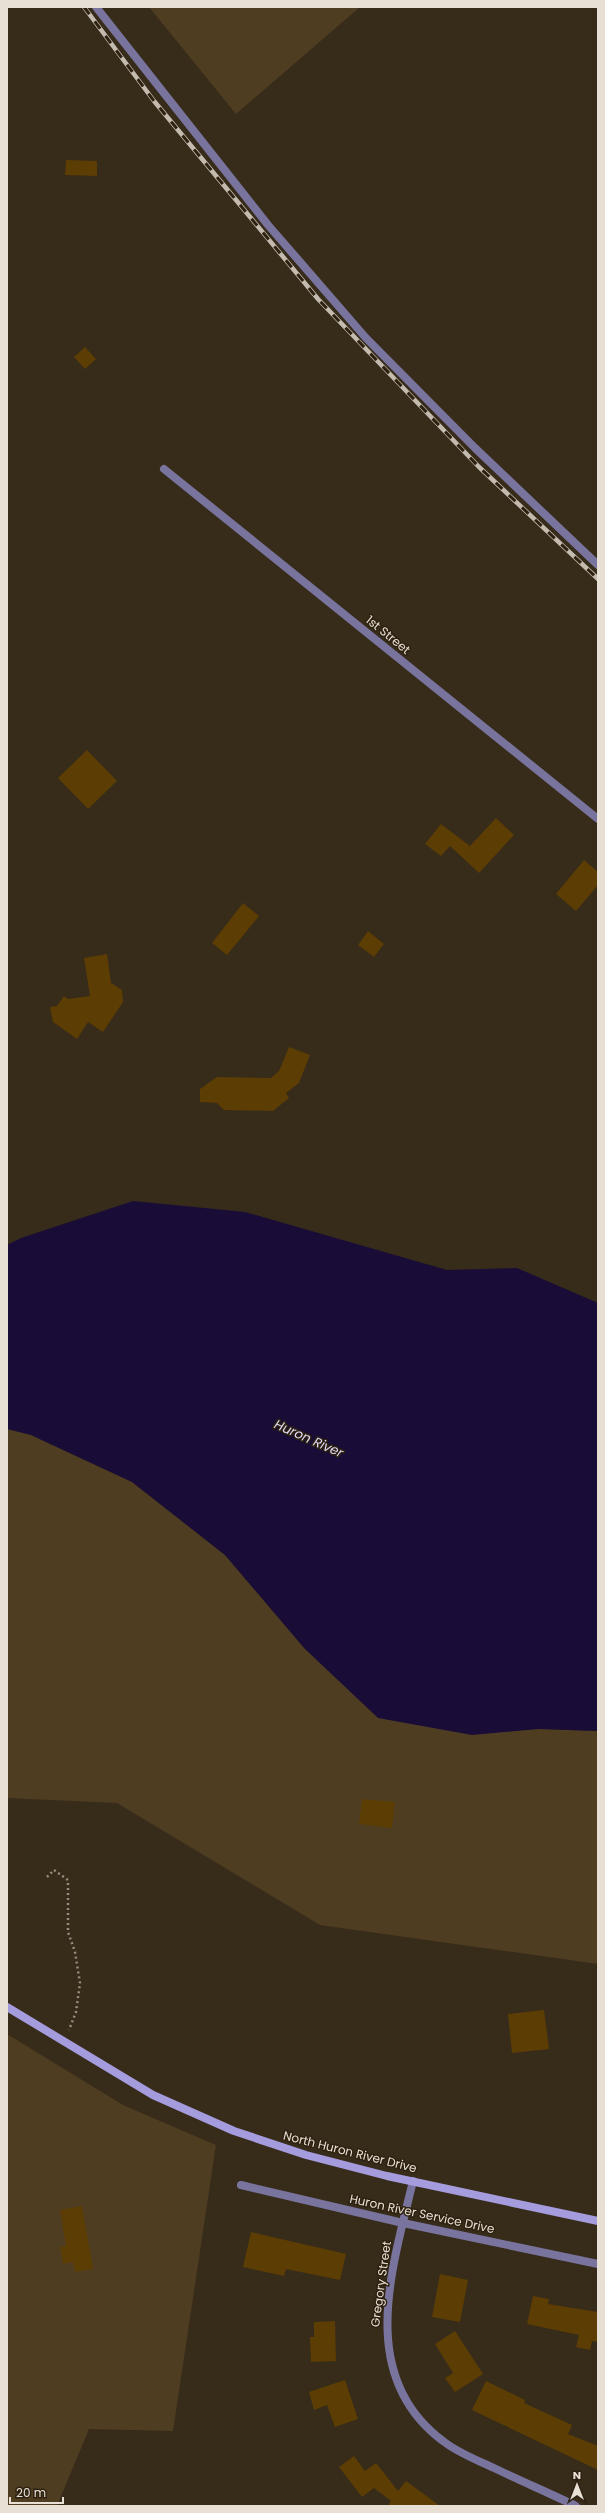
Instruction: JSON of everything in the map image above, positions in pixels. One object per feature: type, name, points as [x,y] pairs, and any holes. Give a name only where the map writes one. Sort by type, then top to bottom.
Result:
[{"type":"main road","name":"North Huron River Drive","points":[[7,2007],[153,2095],[234,2131],[306,2155],[413,2181],[598,2221]]},
{"type":"street","points":[[96,7],[268,225],[366,338],[475,448],[598,564]]},
{"type":"street","name":"1st Street","points":[[164,469],[598,819]]},
{"type":"street","name":"Gregory Street","points":[[413,2181],[392,2273],[386,2335],[391,2365],[404,2397],[424,2425],[444,2442],[474,2459],[576,2506]]},
{"type":"street","name":"Huron River Service Drive","points":[[242,2185],[403,2223],[598,2264]]},
{"type":"path","points":[[47,1876],[54,1870],[68,1880],[68,1932],[75,1952],[80,1983],[76,2012],[64,2042]]},
{"type":"shaded area","points":[[149,7],[360,7],[236,114]]},
{"type":"shaded area","points":[[7,1429],[31,1435],[132,1482],[225,1555],[305,1649],[539,1729],[598,1731],[598,1964],[320,1925],[117,1803],[7,1798]]},
{"type":"shaded area","points":[[7,2034],[123,2105],[216,2145],[173,2431],[89,2429],[57,2506],[7,2506]]},
{"type":"water","name":"Huron River","points":[[133,1201],[245,1212],[447,1270],[517,1268],[598,1303],[598,1731],[539,1729],[472,1735],[378,1718],[305,1649],[225,1555],[132,1482],[31,1435],[7,1429],[7,1245],[21,1238]]},
{"type":"building","points":[[66,160],[97,161],[97,176],[65,175]]},
{"type":"building","points":[[85,347],[96,359],[85,369],[74,357]]},
{"type":"building","points":[[87,750],[117,781],[88,809],[58,778]]},
{"type":"building","points":[[496,818],[514,835],[479,873],[450,846],[441,856],[425,844],[441,824],[470,846]]},
{"type":"building","points":[[584,860],[598,872],[598,885],[576,911],[556,894]]},
{"type":"building","points":[[243,903],[259,916],[227,955],[212,943]]},
{"type":"building","points":[[368,931],[384,944],[374,957],[358,945]]},
{"type":"building","points":[[107,954],[111,983],[122,990],[123,1002],[103,1032],[88,1022],[77,1039],[53,1022],[50,1007],[57,1006],[64,996],[68,999],[90,996],[84,958]]},
{"type":"building","points":[[289,1047],[310,1055],[299,1083],[286,1093],[289,1098],[273,1111],[224,1110],[217,1103],[200,1102],[200,1089],[217,1077],[271,1078],[279,1071]]},
{"type":"building","points":[[362,1799],[395,1802],[392,1828],[359,1824]]},
{"type":"building","points":[[544,2010],[549,2049],[512,2053],[508,2014]]},
{"type":"building","points":[[82,2206],[93,2269],[75,2272],[73,2262],[63,2264],[60,2247],[66,2246],[60,2210]]},
{"type":"building","points":[[251,2232],[346,2254],[340,2280],[286,2269],[284,2276],[243,2267]]},
{"type":"building","points":[[440,2274],[468,2280],[460,2322],[432,2317]]},
{"type":"building","points":[[533,2296],[549,2299],[548,2304],[598,2312],[598,2342],[592,2341],[590,2350],[576,2347],[579,2335],[527,2324]]},
{"type":"building","points":[[335,2321],[336,2361],[311,2362],[310,2337],[314,2337],[314,2322]]},
{"type":"building","points":[[455,2331],[483,2374],[455,2392],[445,2378],[453,2373],[435,2344]]},
{"type":"building","points":[[345,2380],[358,2419],[335,2427],[327,2405],[314,2410],[309,2392]]},
{"type":"building","points":[[486,2381],[525,2400],[524,2403],[572,2425],[568,2434],[598,2446],[598,2470],[472,2410]]},
{"type":"building","points":[[354,2456],[365,2471],[376,2463],[398,2491],[406,2481],[440,2506],[388,2506],[391,2501],[374,2488],[362,2497],[339,2467]]},
{"type":"railway","points":[[84,7],[154,101],[318,299],[479,467],[598,579]]}]
